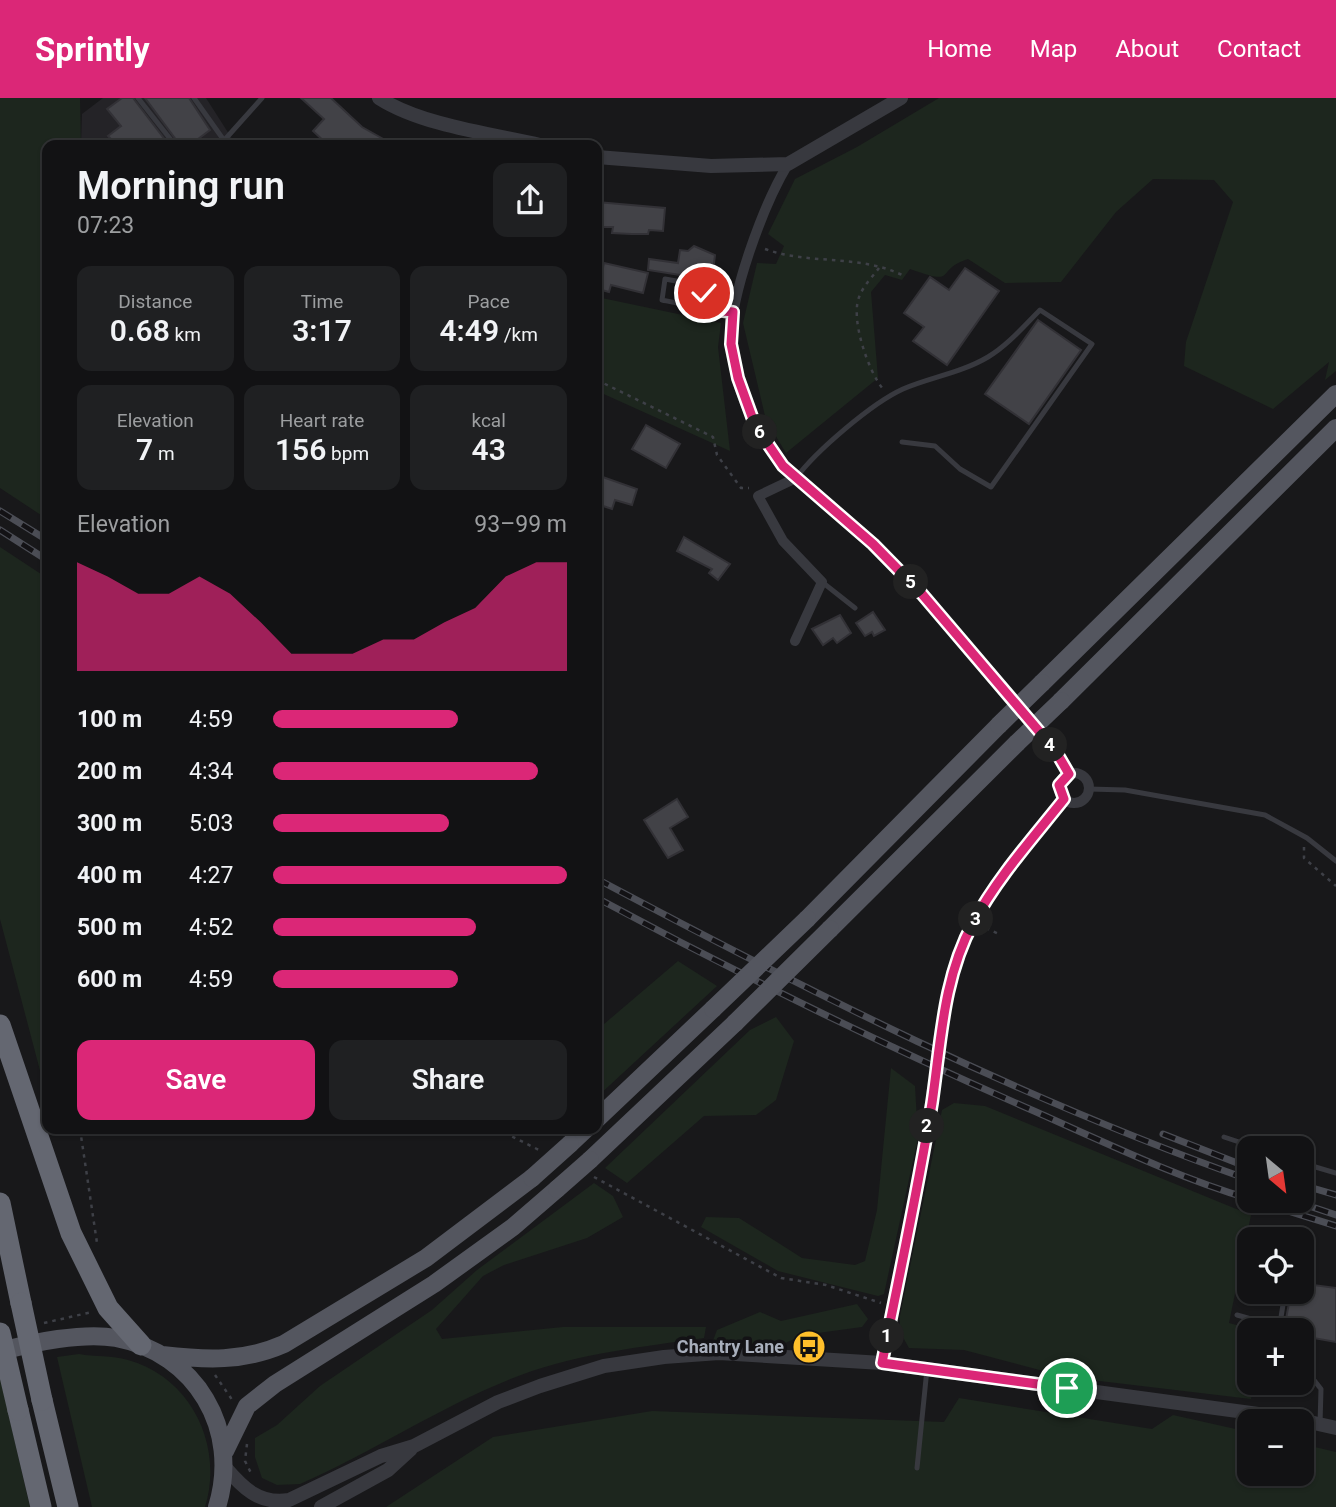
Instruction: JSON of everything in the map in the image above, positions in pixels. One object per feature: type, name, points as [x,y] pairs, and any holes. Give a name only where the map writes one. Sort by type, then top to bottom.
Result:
[{"type":"highway","points":[[0,1025],[71,1233],[108,1308],[141,1345]]},
{"type":"highway","points":[[0,1203],[68,1507]]},
{"type":"highway","points":[[0,1333],[41,1507]]},
{"type":"main road","points":[[602,1114],[807,919],[999,725],[1336,394]]},
{"type":"main road","points":[[217,1507],[225,1459],[247,1406],[275,1384],[434,1284],[513,1227],[557,1189],[591,1168],[1336,428]]},
{"type":"main road","points":[[162,1355],[205,1360],[234,1359],[261,1354],[284,1344],[426,1258],[532,1178],[580,1134]]},
{"type":"main road","points":[[0,1352],[20,1346],[91,1336],[115,1337],[141,1345],[162,1355],[185,1374],[211,1407],[218,1420],[225,1459]]},
{"type":"street","points":[[379,98],[407,111],[452,125],[518,140]]},
{"type":"street","points":[[602,157],[724,167],[788,164],[901,98]]},
{"type":"street","points":[[788,164],[773,188],[752,244],[733,312],[731,344],[755,425],[783,466],[873,544],[922,594],[1055,750],[1069,774]]},
{"type":"street","points":[[796,478],[758,496],[783,541],[822,582],[796,641]]},
{"type":"street","points":[[1069,774],[1083,776],[1089,789],[1082,801],[1073,803],[1064,799],[1059,785],[1069,774]]},
{"type":"street","points":[[882,1363],[932,1102],[943,1013],[957,960],[973,922],[1020,854],[1064,799]]},
{"type":"street","points":[[225,1459],[247,1491],[276,1502],[303,1496],[381,1456],[414,1446],[498,1402],[540,1386],[634,1360],[719,1353],[882,1363],[1336,1428]]},
{"type":"street","points":[[321,1507],[388,1470],[414,1446]]},
{"type":"lane","points":[[138,98],[171,140]]},
{"type":"lane","points":[[194,98],[221,140]]},
{"type":"lane","points":[[224,140],[262,98]]},
{"type":"lane","points":[[703,309],[704,293],[699,285],[665,279],[662,300],[703,309],[733,312]]},
{"type":"lane","points":[[796,478],[828,444],[889,397],[903,389],[970,367],[991,355],[1040,310],[1092,344],[991,487],[960,469],[935,446],[902,442]]},
{"type":"lane","points":[[822,582],[855,608]]},
{"type":"lane","points":[[1089,789],[1125,790],[1265,815],[1307,838],[1336,861]]},
{"type":"lane","points":[[1224,1137],[1237,1141]]},
{"type":"lane","points":[[1314,1167],[1336,1173]]},
{"type":"lane","points":[[1237,1315],[1246,1318]]},
{"type":"lane","points":[[917,1468],[927,1369]]},
{"type":"lane","points":[[1314,1381],[1321,1390],[1320,1424]]},
{"type":"path","points":[[752,244],[780,254],[879,268],[902,275]]},
{"type":"path","points":[[879,268],[859,296],[857,318],[875,380],[889,397]]},
{"type":"path","points":[[602,382],[713,437],[718,455],[741,488]]},
{"type":"path","points":[[1307,838],[1304,858],[1336,886]]},
{"type":"path","points":[[973,922],[999,934]]},
{"type":"path","points":[[81,1134],[100,1253]]},
{"type":"path","points":[[507,1134],[545,1152]]},
{"type":"path","points":[[591,1168],[781,1278],[826,1284],[866,1300],[893,1305]]},
{"type":"path","points":[[35,1325],[108,1308]]},
{"type":"shaded area","points":[[0,98],[80,98],[81,140],[42,140],[42,516],[0,488]]},
{"type":"shaded area","points":[[103,98],[206,98],[233,140],[81,140],[82,114]]},
{"type":"shaded area","points":[[939,98],[1336,98],[1336,371],[1325,380],[1329,362],[1273,409],[1184,366],[1186,342],[1233,202],[1214,180],[1153,179],[1116,212],[1061,282],[1005,283],[968,259],[958,263],[941,277],[910,269],[902,280],[885,275],[871,292],[878,378],[786,453],[766,420],[743,323],[757,263],[776,264],[784,246],[768,234],[795,179],[857,147]]},
{"type":"shaded area","points":[[602,298],[721,323],[718,347],[730,451],[602,393]]},
{"type":"shaded area","points":[[0,547],[42,575],[42,1078],[0,919]]},
{"type":"shaded area","points":[[678,961],[717,986],[602,1092],[602,1026]]},
{"type":"shaded area","points":[[776,1017],[794,1041],[776,1100],[756,1115],[704,1116],[627,1183],[605,1168],[750,1030]]},
{"type":"shaded area","points":[[891,1068],[915,1086],[918,1138],[884,1294],[878,1296],[778,1271],[701,1227],[706,1217],[739,1218],[802,1258],[855,1265],[865,1261],[877,1210]]},
{"type":"shaded area","points":[[954,1103],[985,1106],[1237,1209],[1237,1213],[1251,1215],[1249,1227],[1237,1227],[1237,1284],[1229,1323],[1237,1325],[1237,1395],[1252,1395],[1251,1399],[1066,1377],[964,1350],[909,1348],[900,1332],[900,1316],[942,1110]]},
{"type":"shaded area","points":[[594,1183],[613,1196],[623,1217],[587,1238],[504,1265],[483,1276],[436,1329],[442,1339],[563,1327],[706,1327],[704,1338],[611,1352],[543,1367],[465,1400],[300,1484],[277,1485],[262,1478],[255,1457],[255,1438],[277,1425],[320,1386],[432,1310],[477,1270]]},
{"type":"shaded area","points":[[857,1304],[868,1319],[862,1327],[803,1335],[781,1345],[711,1346],[717,1330],[760,1312],[781,1321]]},
{"type":"shaded area","points":[[79,1354],[122,1358],[150,1369],[169,1382],[185,1398],[206,1438],[210,1484],[205,1507],[92,1507],[57,1357]]},
{"type":"shaded area","points":[[0,1377],[30,1507],[0,1507]]},
{"type":"shaded area","points":[[959,1398],[1152,1429],[1173,1415],[1237,1429],[1237,1486],[1314,1486],[1314,1447],[1336,1452],[1336,1507],[386,1507],[493,1437],[652,1411],[944,1422]]},
{"type":"building","points":[[122,98],[133,98],[165,140],[112,140],[108,136],[121,126],[107,109]]},
{"type":"building","points":[[145,98],[189,98],[210,130],[197,140],[176,140]]},
{"type":"building","points":[[301,98],[331,98],[362,127],[385,140],[323,140],[313,131],[324,119]]},
{"type":"building","points":[[602,202],[665,208],[663,231],[649,230],[648,234],[612,233],[613,227],[602,227]]},
{"type":"building","points":[[694,246],[715,255],[712,280],[648,270],[649,259],[678,263],[680,250],[688,251]]},
{"type":"building","points":[[604,263],[648,273],[643,293],[611,285],[609,292],[602,290]]},
{"type":"building","points":[[965,268],[999,291],[947,365],[913,341],[924,327],[904,313],[930,277],[949,290]]},
{"type":"building","points":[[1038,320],[1081,350],[1029,424],[985,394]]},
{"type":"building","points":[[646,425],[680,444],[666,468],[632,449]]},
{"type":"building","points":[[602,477],[637,489],[632,505],[615,500],[612,509],[602,506]]},
{"type":"building","points":[[684,537],[730,564],[718,580],[709,573],[712,569],[677,551]]},
{"type":"building","points":[[873,612],[885,630],[874,636],[872,632],[865,636],[856,623]]},
{"type":"building","points":[[840,615],[851,633],[837,643],[833,638],[823,645],[812,629]]},
{"type":"building","points":[[677,799],[688,817],[670,828],[683,850],[668,858],[644,820]]},
{"type":"building","points":[[1314,1285],[1336,1288],[1336,1342],[1314,1338],[1314,1318],[1286,1318],[1289,1304],[1314,1304]]},
{"type":"railway","points":[[0,511],[42,537]]},
{"type":"railway","points":[[0,530],[42,557]]},
{"type":"railway","points":[[602,882],[918,1042],[1082,1115],[1237,1175]]},
{"type":"railway","points":[[602,901],[759,982],[923,1061],[1140,1158],[1237,1195]]},
{"type":"railway","points":[[1163,1134],[1237,1163]]},
{"type":"railway","points":[[1314,1189],[1336,1195]]},
{"type":"railway","points":[[1314,1208],[1336,1215]]},
{"type":"railway","points":[[1294,1213],[1336,1226]]},
{"type":"place","name":"Chantry Lane","points":[[809,1347]]},
{"type":"route","points":[[704,293],[703,309],[733,312],[731,344],[738,378],[755,425],[783,466],[873,544],[922,594],[1055,750],[1069,774],[1064,776],[1059,785],[1064,799],[1020,854],[973,922],[957,960],[943,1013],[932,1102],[882,1363],[1067,1388]]}]
